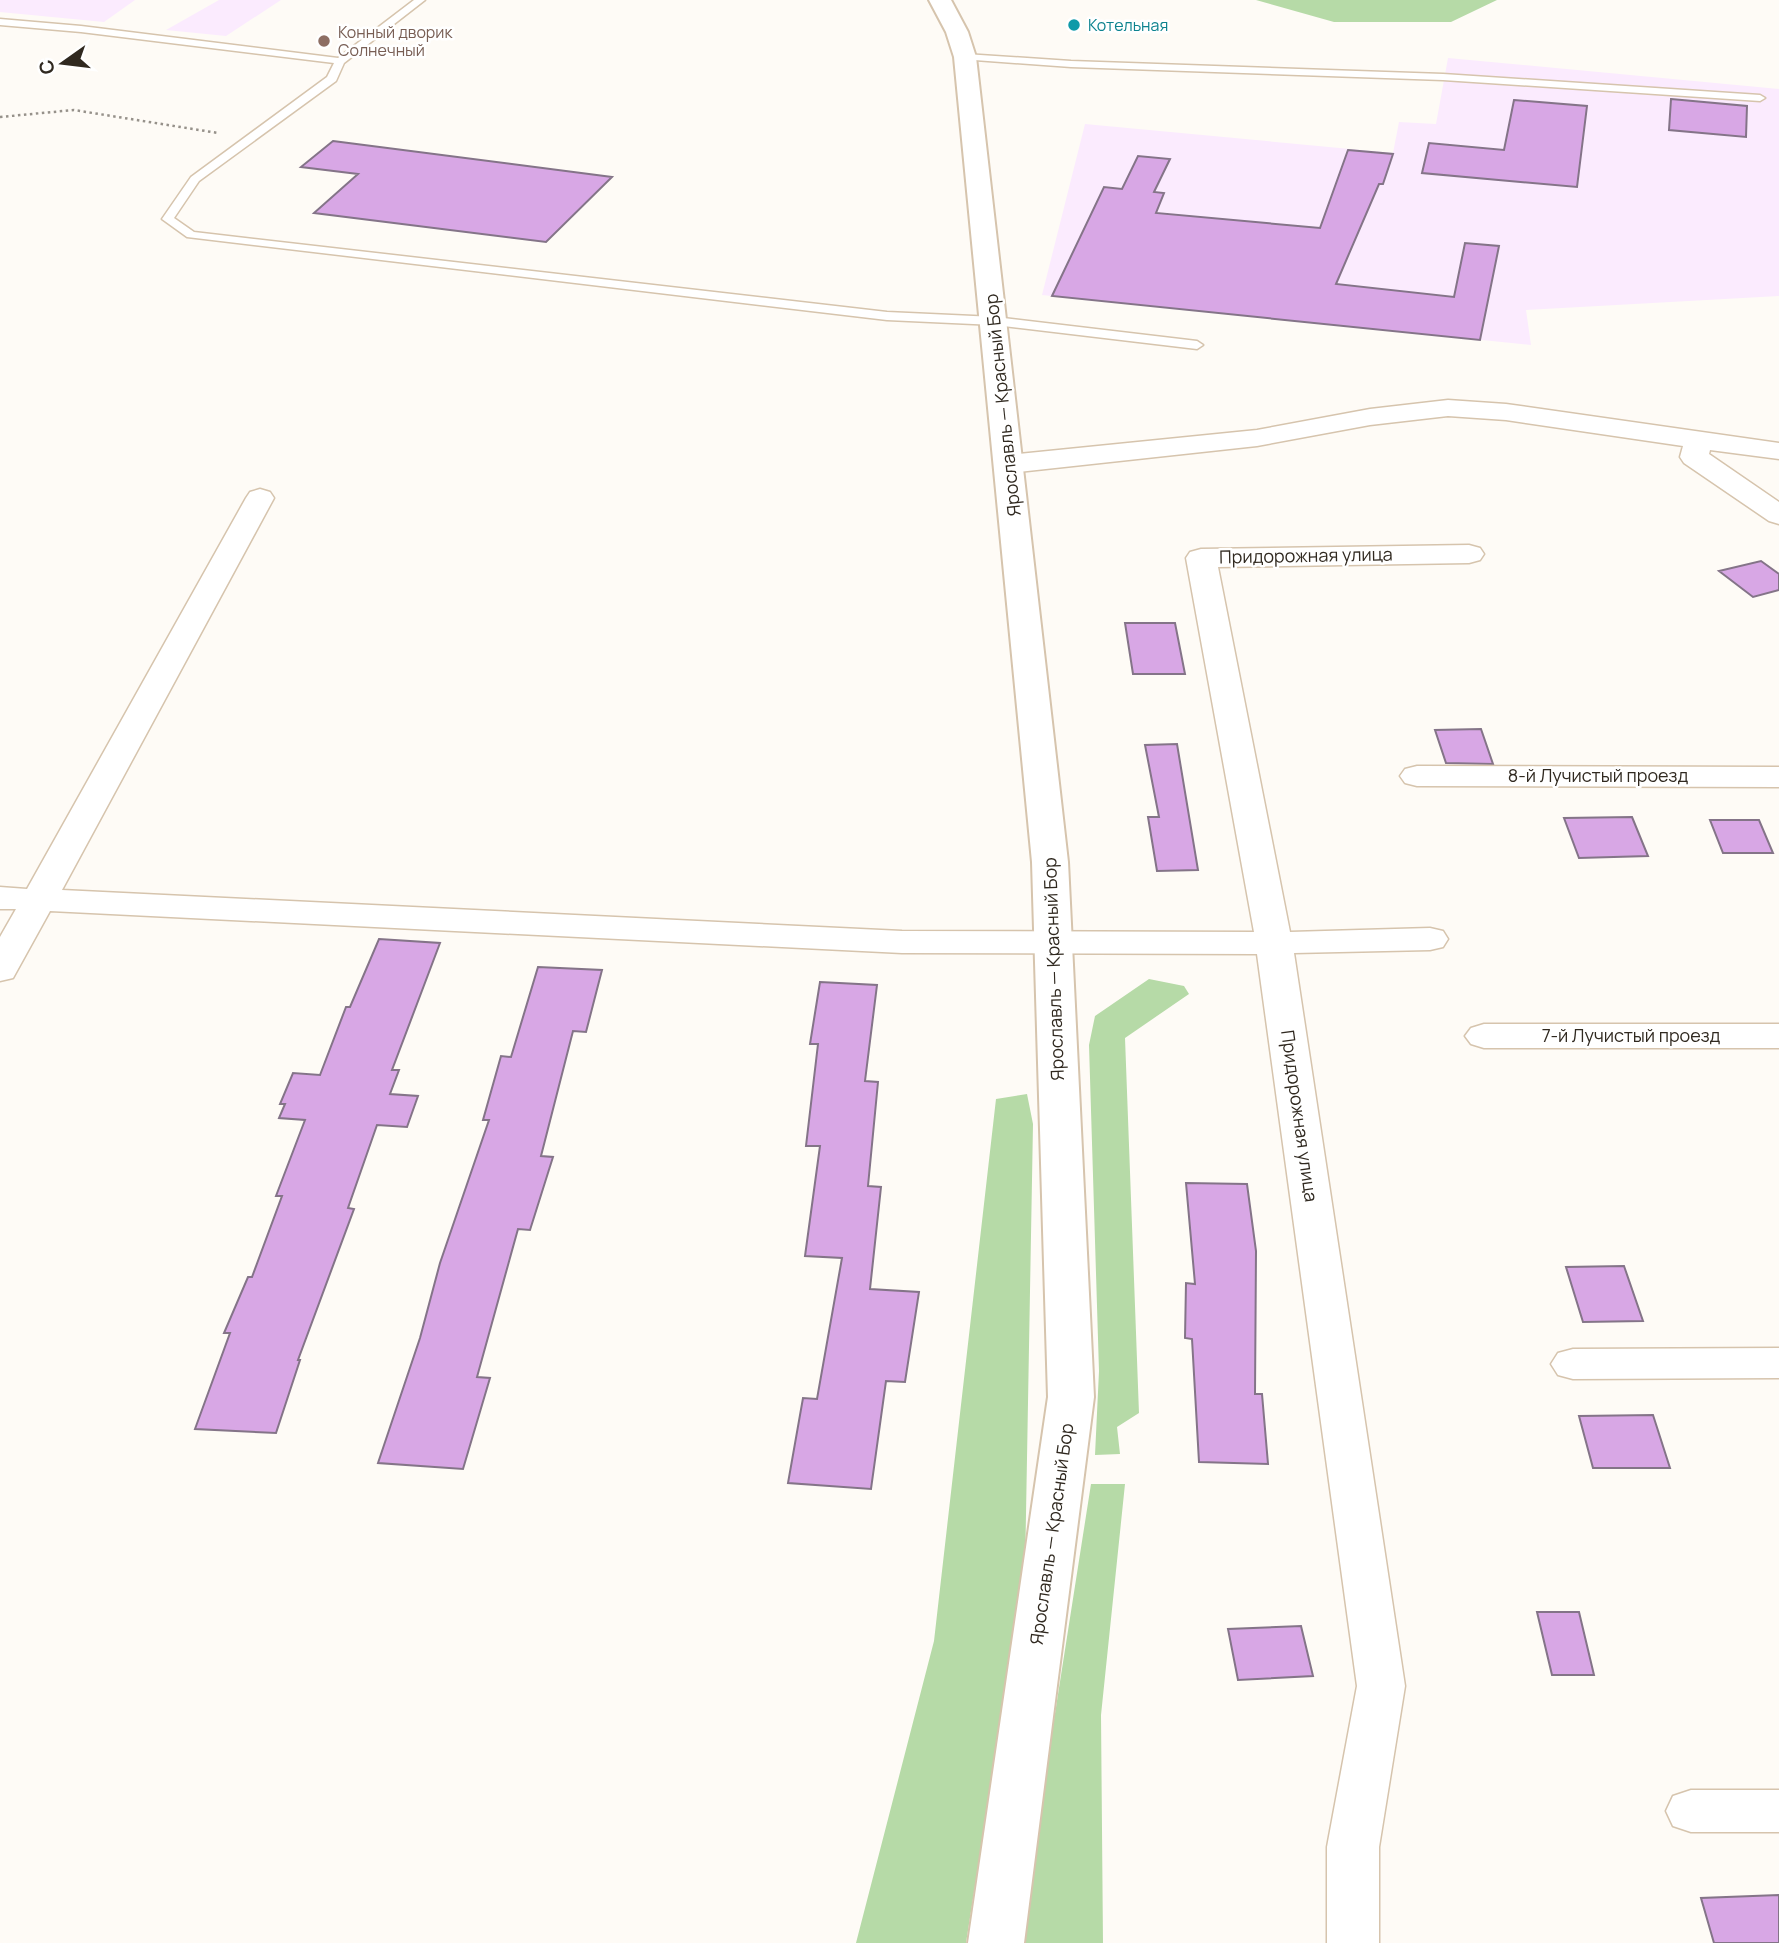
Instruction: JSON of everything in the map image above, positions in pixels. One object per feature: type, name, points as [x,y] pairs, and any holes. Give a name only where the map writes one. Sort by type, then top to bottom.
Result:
[{"type":"street","name":"Ярославль — Красный Бор","points":[[940,0],[957,32],[965,57],[995,321],[1050,862],[1071,1397],[996,1943]]},
{"type":"street","points":[[1009,464],[1257,438],[1370,416],[1448,408],[1506,412],[1779,451]]},
{"type":"street","points":[[1699,439],[1694,457],[1779,515]]},
{"type":"street","points":[[0,970],[260,498]]},
{"type":"street","name":"Придорожная улица","points":[[1353,1943],[1353,1847],[1381,1686],[1274,943],[1201,558],[1469,554]]},
{"type":"street","name":"8-й Лучистый проезд","points":[[1418,776],[1779,777]]},
{"type":"street","points":[[0,898],[902,942],[1274,943],[1430,939]]},
{"type":"street","name":"7-й Лучистый проезд","points":[[1484,1036],[1779,1036]]},
{"type":"street","points":[[1573,1364],[1779,1363]]},
{"type":"street","points":[[1690,1811],[1779,1811]]},
{"type":"lane","points":[[420,0],[340,61],[332,79],[195,179],[168,219],[191,234],[887,316],[995,321],[1197,345]]},
{"type":"lane","points":[[0,22],[81,29],[340,61]]},
{"type":"lane","points":[[965,57],[1071,64],[1443,77],[1760,98]]},
{"type":"path","points":[[0,117],[74,110],[250,139]]},
{"type":"shaded area","points":[[0,0],[135,0],[104,22],[0,12]]},
{"type":"shaded area","points":[[219,0],[281,0],[226,36],[166,30]]},
{"type":"shaded area","points":[[1448,58],[1779,89],[1779,296],[1526,310],[1531,345],[1042,295],[1085,124],[1393,153],[1399,122],[1436,124]]},
{"type":"green space","points":[[1256,0],[1497,0],[1451,22],[1334,22]]},
{"type":"green space","points":[[1149,979],[1184,986],[1189,994],[1125,1038],[1139,1413],[1117,1427],[1120,1454],[1095,1455],[1099,1371],[1089,1045],[1095,1016]]},
{"type":"green space","points":[[1027,1094],[1033,1124],[1025,1570],[966,1943],[856,1943],[934,1641],[996,1099]]},
{"type":"green space","points":[[1091,1484],[1125,1484],[1101,1715],[1103,1943],[1019,1943]]},
{"type":"building","points":[[1671,99],[1747,106],[1746,137],[1669,130]]},
{"type":"building","points":[[1514,100],[1587,106],[1577,187],[1422,173],[1429,143],[1504,150]]},
{"type":"building","points":[[333,141],[612,177],[546,242],[314,213],[358,174],[301,167]]},
{"type":"building","points":[[1348,150],[1393,154],[1383,184],[1379,184],[1336,284],[1454,297],[1465,243],[1499,246],[1480,340],[1052,296],[1104,187],[1122,189],[1138,156],[1170,159],[1154,192],[1164,193],[1156,213],[1320,228]]},
{"type":"building","points":[[1761,561],[1779,574],[1779,590],[1753,597],[1719,571]]},
{"type":"building","points":[[1125,623],[1175,623],[1185,674],[1133,674]]},
{"type":"building","points":[[1481,729],[1493,764],[1446,763],[1435,730]]},
{"type":"building","points":[[1177,744],[1198,870],[1157,871],[1148,817],[1159,817],[1145,745]]},
{"type":"building","points":[[1632,817],[1648,856],[1579,858],[1564,818]]},
{"type":"building","points":[[1710,820],[1759,820],[1773,853],[1723,853]]},
{"type":"building","points":[[379,939],[440,943],[392,1070],[399,1070],[390,1094],[418,1096],[407,1127],[377,1125],[348,1208],[354,1209],[298,1360],[276,1433],[195,1429],[230,1333],[224,1333],[248,1277],[252,1277],[282,1196],[276,1196],[305,1120],[279,1118],[285,1104],[280,1104],[293,1073],[320,1075],[346,1007],[350,1007]]},
{"type":"building","points":[[538,967],[602,970],[586,1032],[573,1031],[541,1156],[553,1157],[530,1230],[518,1229],[477,1377],[490,1378],[463,1469],[378,1463],[420,1338],[440,1263],[489,1120],[483,1120],[501,1056],[511,1057]]},
{"type":"building","points":[[820,982],[877,985],[865,1081],[878,1082],[868,1186],[881,1187],[870,1289],[919,1292],[905,1382],[886,1381],[871,1489],[788,1483],[803,1398],[817,1399],[842,1258],[805,1256],[820,1146],[806,1146],[818,1044],[810,1044]]},
{"type":"building","points":[[1186,1183],[1247,1184],[1256,1251],[1255,1394],[1262,1394],[1268,1464],[1199,1462],[1192,1339],[1185,1338],[1186,1283],[1195,1284]]},
{"type":"building","points":[[1624,1266],[1643,1321],[1583,1322],[1566,1267]]},
{"type":"building","points":[[1653,1415],[1670,1468],[1593,1468],[1579,1416]]},
{"type":"building","points":[[1537,1612],[1579,1612],[1594,1675],[1552,1675]]},
{"type":"building","points":[[1301,1626],[1313,1676],[1238,1680],[1228,1629]]},
{"type":"building","points":[[1779,1895],[1779,1943],[1714,1943],[1701,1898]]},
{"type":"place","name":"Котельная","points":[[1074,25]]},
{"type":"place","name":"Конный дворик Солнечный","points":[[324,41]]}]
